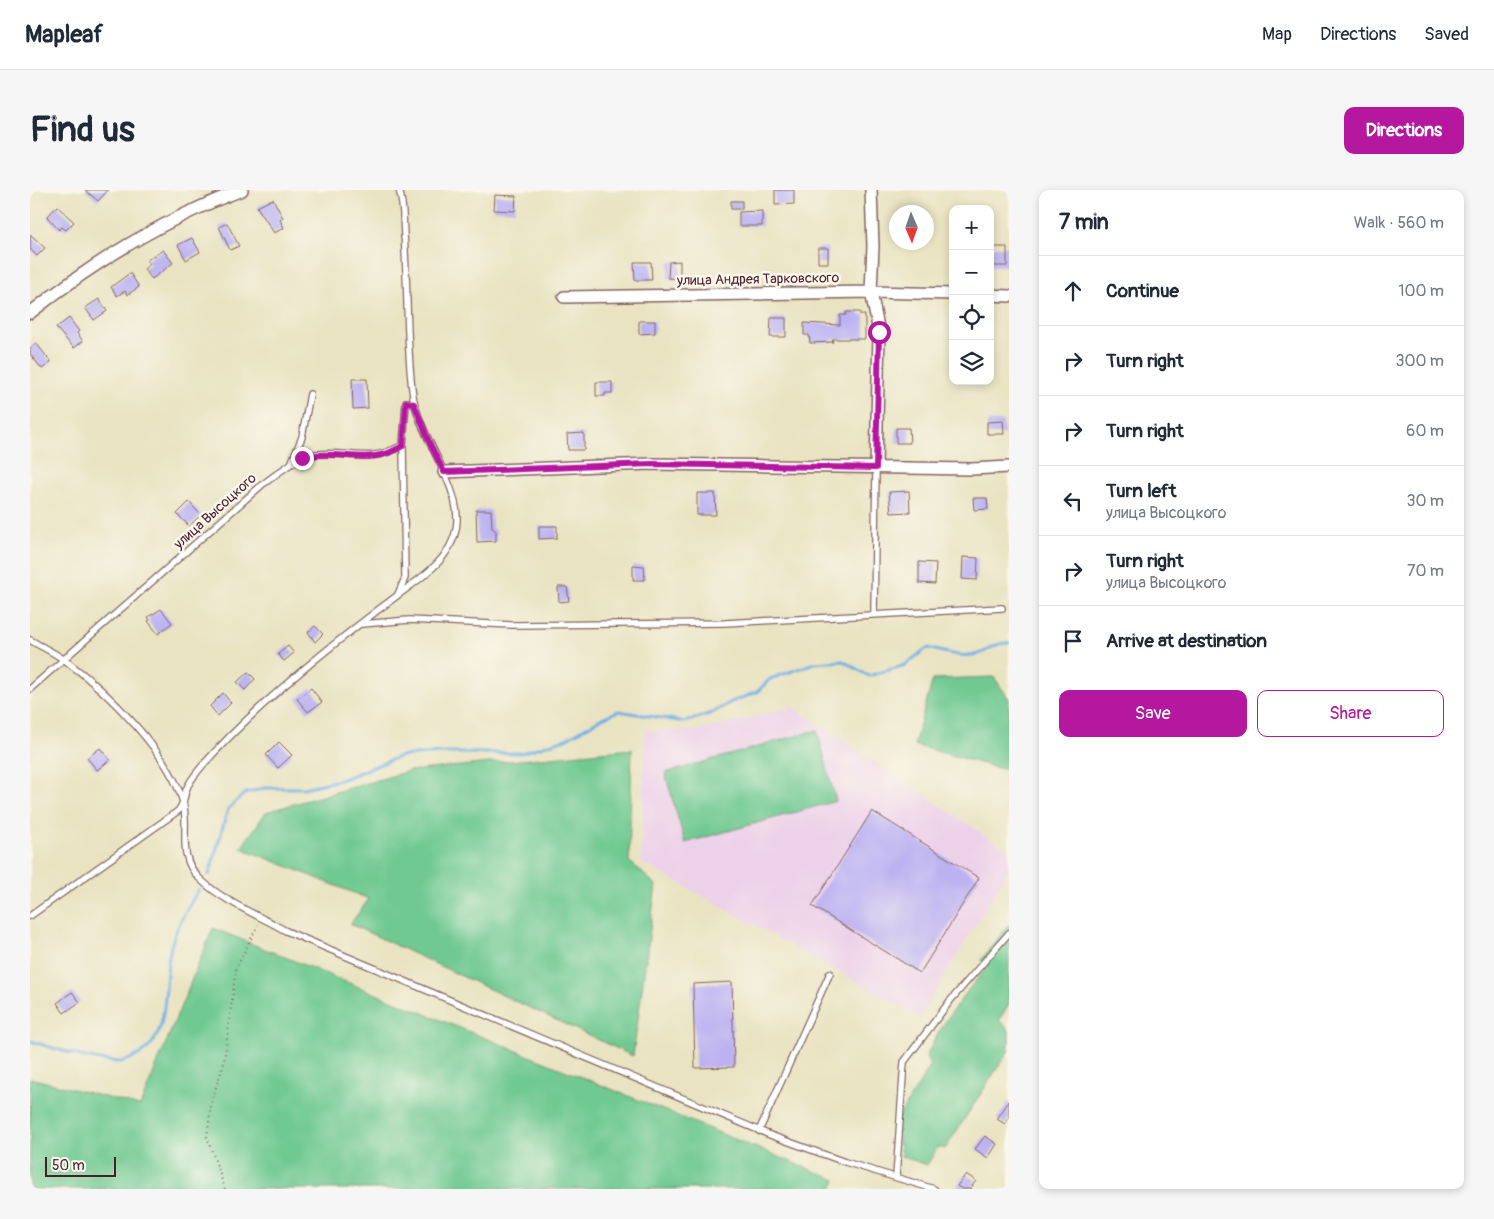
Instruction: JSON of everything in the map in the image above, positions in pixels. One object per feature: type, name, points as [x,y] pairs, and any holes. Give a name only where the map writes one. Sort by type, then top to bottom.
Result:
[{"type":"street","points":[[30,313],[82,273],[144,234],[242,190]]},
{"type":"street","points":[[871,190],[873,246],[871,292],[879,332],[876,468]]},
{"type":"street","name":"улица Андрея Тарковского","points":[[564,297],[871,292],[949,294]]},
{"type":"street","points":[[994,296],[1009,296]]},
{"type":"street","points":[[444,472],[651,464],[972,470],[1009,467]]},
{"type":"lane","points":[[399,190],[405,251],[414,404],[430,444],[444,472],[455,504],[456,532],[445,556],[423,577],[395,597],[288,684],[230,737],[202,766],[186,788],[184,804],[186,856],[192,868],[199,878],[229,899],[286,931],[436,996],[759,1131],[845,1162],[934,1189]]},
{"type":"lane","points":[[291,464],[302,437],[310,394]]},
{"type":"lane","points":[[395,597],[405,578],[403,446],[406,402],[414,404]]},
{"type":"lane","name":"улица Высоцкого","points":[[30,689],[256,490],[291,464],[315,454],[367,457],[386,454],[403,446]]},
{"type":"lane","points":[[874,615],[876,468]]},
{"type":"lane","points":[[362,624],[409,620],[512,625],[725,623],[1002,608]]},
{"type":"lane","points":[[30,640],[64,659],[99,687],[149,743],[178,788],[184,804]]},
{"type":"lane","points":[[30,916],[178,811],[184,804]]},
{"type":"lane","points":[[896,1177],[904,1062],[950,1001],[1009,934]]},
{"type":"lane","points":[[759,1131],[830,973]]},
{"type":"path","points":[[225,1189],[207,1137],[208,1127],[212,1100],[224,1063],[236,968],[262,917]]},
{"type":"shaded area","points":[[792,707],[1009,851],[1009,869],[920,1017],[641,862],[645,730],[697,731]]},
{"type":"green space","points":[[994,677],[1009,699],[1009,771],[914,745],[933,679]]},
{"type":"green space","points":[[817,730],[836,801],[685,843],[665,773]]},
{"type":"green space","points":[[632,749],[629,861],[656,885],[633,1056],[350,924],[369,899],[241,848],[266,812],[409,771]]},
{"type":"green space","points":[[1009,924],[1009,1004],[999,1020],[1009,1030],[1009,1050],[945,1149],[938,1147],[927,1165],[901,1156],[895,1123],[930,1066],[926,1057],[932,1044],[962,997],[989,965],[981,960]]},
{"type":"green space","points":[[213,928],[836,1180],[831,1189],[30,1189],[30,1078],[140,1106]]},
{"type":"building","points":[[85,190],[108,190],[98,201]]},
{"type":"building","points":[[775,190],[794,190],[794,204],[775,205]]},
{"type":"building","points":[[495,195],[516,196],[515,211],[494,210]]},
{"type":"building","points":[[273,199],[283,218],[280,220],[284,228],[274,233],[257,207]]},
{"type":"building","points":[[731,201],[742,201],[742,209],[731,209]]},
{"type":"building","points":[[57,206],[74,222],[66,230],[62,227],[59,230],[47,217]]},
{"type":"building","points":[[762,211],[762,226],[739,226],[739,212]]},
{"type":"building","points":[[227,223],[239,246],[230,250],[219,227]]},
{"type":"building","points":[[30,234],[45,248],[37,256],[30,249]]},
{"type":"building","points":[[192,238],[200,252],[186,260],[178,245]]},
{"type":"building","points":[[994,247],[1007,247],[1007,266],[994,266]]},
{"type":"building","points":[[818,248],[828,248],[828,263],[818,263]]},
{"type":"building","points":[[163,250],[173,263],[152,279],[144,269],[150,264],[147,260]]},
{"type":"building","points":[[680,261],[680,279],[668,278],[669,262]]},
{"type":"building","points":[[634,262],[651,262],[652,280],[635,280]]},
{"type":"building","points":[[130,273],[139,287],[127,295],[125,291],[117,296],[111,287]]},
{"type":"building","points":[[99,299],[107,311],[94,320],[85,308]]},
{"type":"building","points":[[846,312],[860,312],[860,315],[865,315],[865,339],[832,339],[833,342],[810,343],[809,335],[804,335],[804,323],[840,325],[840,315],[846,315]]},
{"type":"building","points":[[69,318],[79,331],[77,333],[83,341],[74,348],[56,328]]},
{"type":"building","points":[[771,318],[786,318],[786,337],[770,337]]},
{"type":"building","points":[[639,321],[655,321],[655,333],[639,334]]},
{"type":"building","points":[[36,343],[51,362],[42,369],[30,354],[30,348]]},
{"type":"building","points":[[352,379],[367,379],[368,408],[353,409]]},
{"type":"building","points":[[596,382],[612,382],[612,393],[605,393],[605,396],[596,396]]},
{"type":"building","points":[[1003,421],[1004,434],[987,434],[987,422]]},
{"type":"building","points":[[896,428],[909,428],[910,443],[896,443]]},
{"type":"building","points":[[584,433],[584,450],[568,450],[567,434]]},
{"type":"building","points":[[909,491],[910,512],[891,513],[889,492]]},
{"type":"building","points":[[697,493],[715,493],[716,515],[697,515]]},
{"type":"building","points":[[973,498],[987,498],[988,509],[974,510]]},
{"type":"building","points":[[189,502],[201,515],[189,526],[177,514]]},
{"type":"building","points":[[476,510],[491,510],[492,528],[496,531],[496,541],[477,542]]},
{"type":"building","points":[[539,526],[557,526],[557,538],[539,539]]},
{"type":"building","points":[[963,557],[978,558],[977,580],[962,579]]},
{"type":"building","points":[[919,562],[936,563],[935,584],[919,583]]},
{"type":"building","points":[[633,565],[644,566],[645,580],[633,580]]},
{"type":"building","points":[[558,587],[567,587],[569,601],[559,602]]},
{"type":"building","points":[[161,609],[172,623],[158,634],[148,621],[150,620],[148,617]]},
{"type":"building","points":[[315,626],[323,634],[315,642],[308,632]]},
{"type":"building","points":[[288,646],[294,653],[284,661],[278,654]]},
{"type":"building","points":[[248,672],[255,679],[245,690],[237,682]]},
{"type":"building","points":[[311,688],[322,702],[308,712],[297,699]]},
{"type":"building","points":[[223,693],[231,703],[218,716],[210,706]]},
{"type":"building","points":[[279,742],[292,755],[278,768],[266,755]]},
{"type":"building","points":[[100,748],[110,760],[97,770],[87,758]]},
{"type":"building","points":[[872,811],[979,878],[920,973],[812,906]]},
{"type":"building","points":[[732,982],[734,1067],[695,1068],[693,984]]},
{"type":"building","points":[[72,992],[80,1002],[64,1013],[57,1003]]},
{"type":"building","points":[[1009,1101],[1009,1118],[1005,1124],[997,1119]]},
{"type":"building","points":[[985,1136],[997,1144],[988,1158],[975,1149]]},
{"type":"building","points":[[966,1174],[976,1181],[970,1189],[962,1189],[957,1186]]},
{"type":"waterway","points":[[209,875],[228,809],[244,794],[264,788],[304,788],[343,779],[401,756],[443,753],[521,753],[566,739],[602,718],[619,711],[685,722],[712,713],[731,702],[757,692],[770,679],[815,663],[843,661],[869,676],[905,665],[927,648],[967,656],[979,654],[997,645],[1009,643]]},
{"type":"waterway","points":[[30,1041],[86,1057],[120,1062],[131,1059],[146,1050],[155,1039],[164,1011],[172,943],[182,919],[199,889]]},
{"type":"route","points":[[302,458],[315,454],[367,457],[386,454],[403,446],[406,402],[414,404],[430,444],[444,472],[651,464],[876,468],[879,332]]}]
